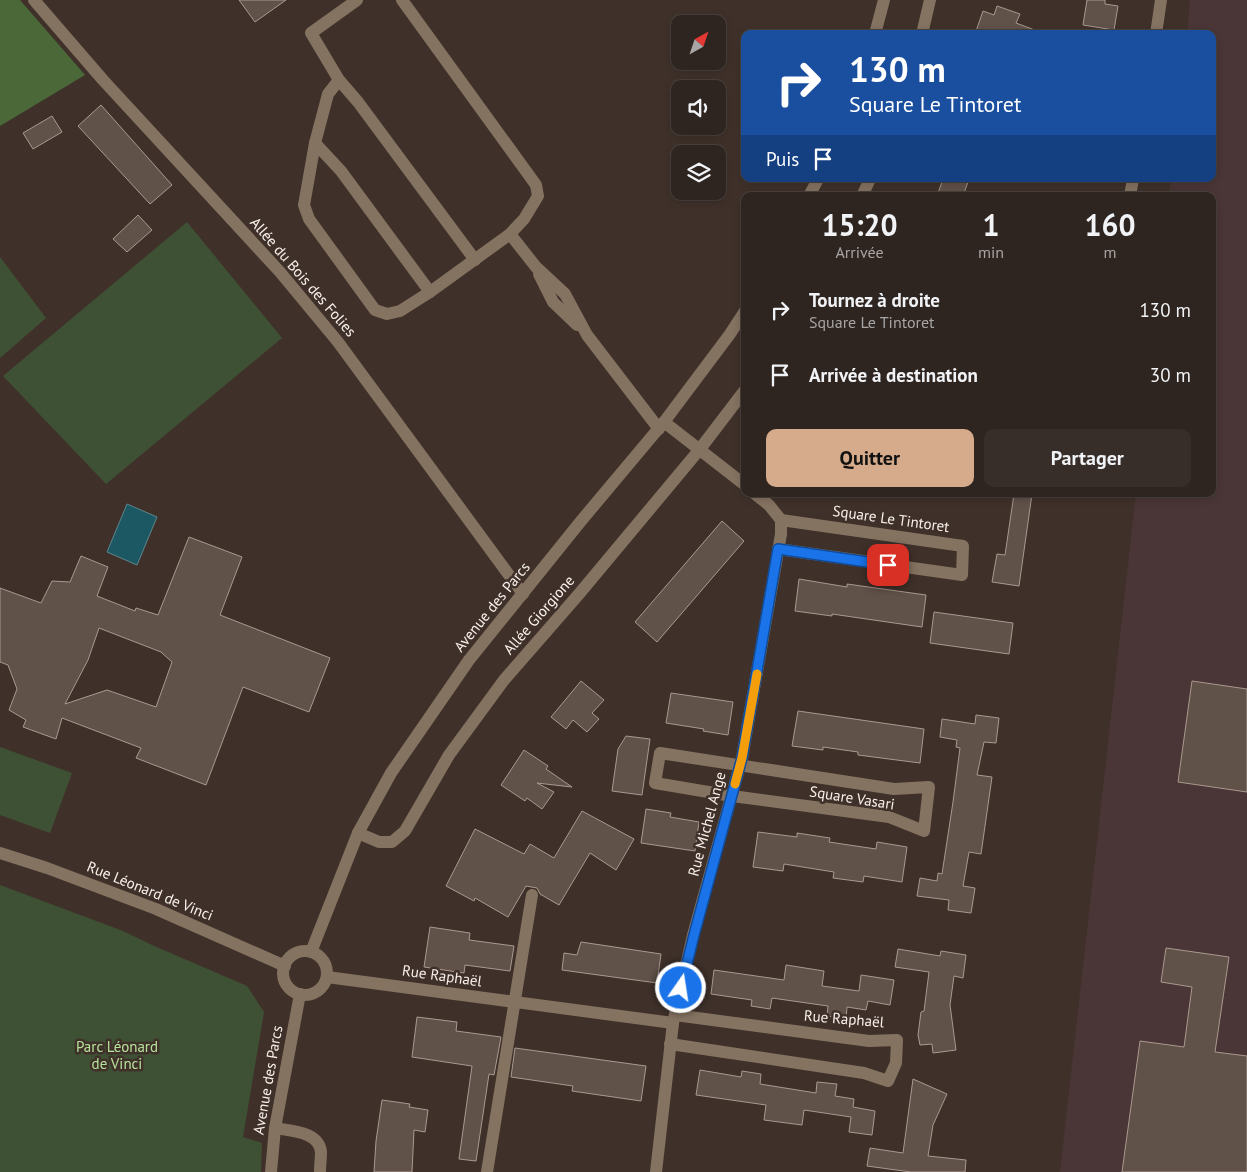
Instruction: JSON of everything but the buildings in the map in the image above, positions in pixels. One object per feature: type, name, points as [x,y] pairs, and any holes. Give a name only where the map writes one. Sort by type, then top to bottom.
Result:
[{"type":"street","name":"Allée du Bois des Folies","points":[[34,0],[103,80],[280,272],[338,342],[523,594]]},
{"type":"street","points":[[357,0],[311,33],[340,80],[475,260]]},
{"type":"street","points":[[340,80],[328,94],[314,143],[304,205],[309,220],[375,310],[387,314],[400,311],[430,292],[510,234],[534,204],[538,196],[536,185],[402,0]]},
{"type":"street","points":[[876,30],[884,0]]},
{"type":"street","points":[[923,30],[930,0]]},
{"type":"street","points":[[1157,30],[1161,0]]},
{"type":"street","points":[[314,143],[341,171],[430,292]]},
{"type":"street","points":[[510,234],[536,267],[565,294],[587,335],[662,425],[700,449],[741,482]]},
{"type":"street","name":"Avenue des Parcs","points":[[311,952],[358,833],[397,765],[469,660],[662,425],[741,317]]},
{"type":"street","name":"Allée Giorgione","points":[[358,833],[378,842],[392,842],[405,831],[449,755],[504,680],[579,594],[700,449],[741,395]]},
{"type":"street","points":[[760,497],[770,505],[781,520]]},
{"type":"street","name":"Rue Michel Ange","points":[[656,1172],[674,1019],[694,935],[741,764],[778,549],[781,520]]},
{"type":"street","name":"Square Le Tintoret","points":[[778,549],[962,575],[963,546],[781,520]]},
{"type":"street","name":"Square Vasari","points":[[660,753],[741,764],[894,789],[929,787],[924,831],[889,817],[654,784],[660,753]]},
{"type":"street","name":"Rue Léonard de Vinci","points":[[0,853],[47,868],[156,909],[285,966]]},
{"type":"street","points":[[487,1172],[532,895]]},
{"type":"street","points":[[311,952],[323,960],[327,969],[327,977],[323,986],[317,992],[307,995],[300,994],[287,985],[284,979],[285,966],[295,954],[311,952]]},
{"type":"street","name":"Rue Raphaël","points":[[327,977],[514,1002],[869,1041],[897,1040],[896,1063],[888,1081],[864,1073],[670,1044]]},
{"type":"street","name":"Avenue des Parcs","points":[[272,1172],[275,1128],[300,994]]},
{"type":"street","points":[[275,1128],[309,1135],[317,1140],[321,1150],[320,1172]]},
{"type":"shaded area","points":[[1190,0],[1247,0],[1247,1172],[1060,1172],[1136,497],[1216,497],[1216,192],[1169,192],[1171,182],[1216,182],[1216,30],[1187,30]]},
{"type":"green space","points":[[0,0],[20,0],[85,75],[0,126]]},
{"type":"green space","points":[[187,222],[282,338],[106,484],[3,376]]},
{"type":"green space","points":[[0,257],[46,318],[0,358]]},
{"type":"green space","points":[[0,747],[72,773],[50,833],[0,815]]},
{"type":"green space","name":"Parc Léonard de Vinci","points":[[0,885],[123,931],[247,986],[264,1012],[243,1137],[262,1143],[261,1172],[0,1172]]},
{"type":"water","points":[[127,504],[157,517],[137,565],[107,552]]},
{"type":"slow traffic","points":[[735,784],[742,758],[757,674]]},
{"type":"route","points":[[681,988],[742,758],[778,549],[888,565]]}]
